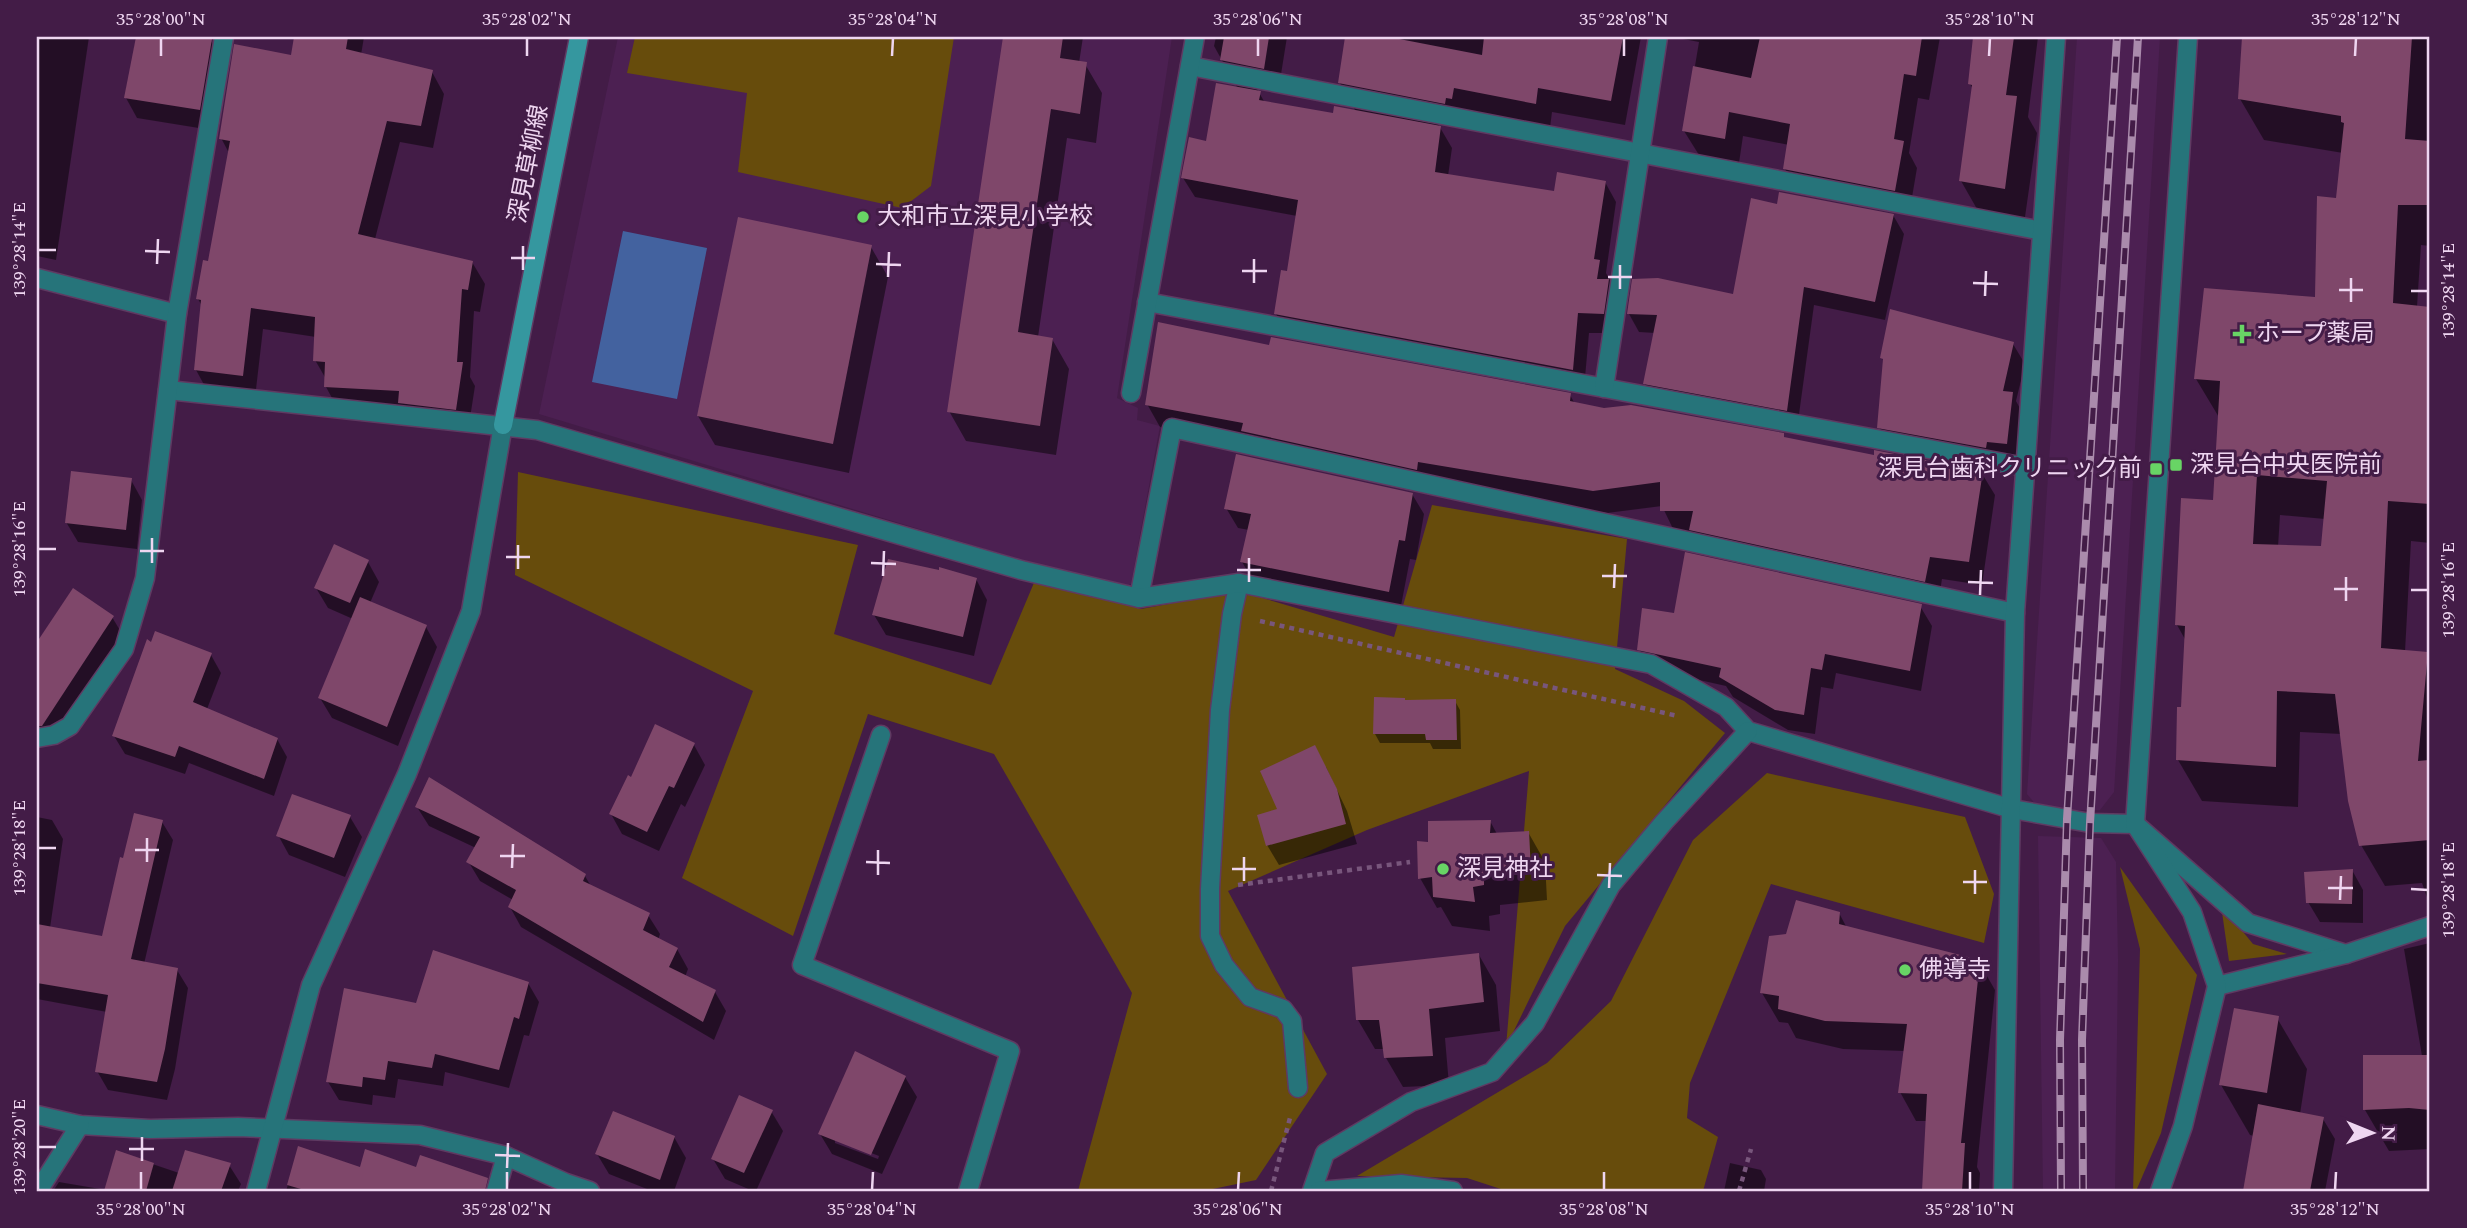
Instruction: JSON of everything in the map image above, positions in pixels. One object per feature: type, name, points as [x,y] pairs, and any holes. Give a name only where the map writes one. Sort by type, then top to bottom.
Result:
[{"type":"street","points":[[37,738],[54,735],[70,726],[124,649],[145,578],[177,314],[224,37]]},
{"type":"street","name":"深見草柳線","points":[[503,425],[579,37]]},
{"type":"street","points":[[1131,393],[1195,37]]},
{"type":"street","points":[[1604,388],[1658,37]]},
{"type":"street","points":[[2003,1191],[2015,613],[2056,37]]},
{"type":"street","points":[[2160,1191],[2182,1126],[2217,986],[2192,912],[2135,824],[2188,37]]},
{"type":"street","points":[[1190,66],[2042,231]]},
{"type":"street","points":[[37,278],[177,314]]},
{"type":"street","points":[[1147,302],[2025,467]]},
{"type":"street","points":[[168,390],[537,430],[1021,570],[1139,598],[1239,583],[1651,664],[1726,707],[1748,732],[2012,809],[2090,823],[2135,824],[2248,923],[2346,954]]},
{"type":"street","points":[[256,1191],[311,985],[407,774],[471,611],[503,425]]},
{"type":"street","points":[[1139,598],[1172,428],[2015,613]]},
{"type":"street","points":[[1239,583],[1232,614],[1220,710],[1210,936],[1223,965],[1250,998],[1283,1009],[1292,1021],[1298,1088]]},
{"type":"street","points":[[1312,1191],[1325,1153],[1411,1102],[1492,1072],[1535,1023],[1611,885],[1664,822],[1748,732]]},
{"type":"street","points":[[881,735],[802,965],[1010,1051],[968,1191]]},
{"type":"street","points":[[2217,986],[2346,954],[2430,926]]},
{"type":"street","points":[[37,1115],[80,1125],[149,1129],[273,1128],[420,1135],[506,1156],[569,1187],[590,1191]]},
{"type":"street","points":[[38,1191],[80,1125]]},
{"type":"street","points":[[496,1191],[506,1156]]},
{"type":"street","points":[[1319,1191],[1401,1184],[1453,1191]]},
{"type":"path","points":[[1232,614],[1680,716]]},
{"type":"path","points":[[1210,889],[1410,862]]},
{"type":"path","points":[[1271,1191],[1298,1088]]},
{"type":"path","points":[[1739,1191],[1751,1149]]},
{"type":"shaded area","name":"大和市立深見小学校","points":[[618,37],[1172,37],[1117,398],[1138,408],[1137,420],[1160,426],[1131,584],[1120,590],[539,414]]},
{"type":"shaded area","points":[[635,37],[954,37],[931,186],[902,208],[738,172],[747,93],[627,73]]},
{"type":"shaded area","points":[[2077,37],[2160,37],[2114,792],[2100,810],[2040,810],[2027,794]]},
{"type":"shaded area","points":[[518,472],[858,545],[834,634],[991,685],[1036,578],[1141,609],[1239,591],[1394,637],[1432,505],[1627,539],[1615,669],[1684,701],[1725,733],[1565,926],[1506,1047],[1529,771],[1367,830],[1228,891],[1327,1074],[1256,1180],[1203,1191],[1078,1191],[1132,993],[994,754],[868,714],[793,936],[682,878],[753,691],[515,575]]},
{"type":"shaded area","points":[[1767,773],[1965,817],[1994,894],[1984,943],[1771,884],[1690,1083],[1687,1118],[1718,1137],[1703,1191],[1507,1191],[1467,1178],[1357,1176],[1547,1063],[1611,1001],[1693,840]]},
{"type":"shaded area","points":[[2038,836],[2101,838],[2116,862],[2118,960],[2115,1191],[2043,1191]]},
{"type":"shaded area","points":[[2120,867],[2197,975],[2161,1133],[2136,1191],[2133,1191],[2140,949]]},
{"type":"shaded area","points":[[2221,905],[2253,944],[2287,954],[2229,961]]},
{"type":"water","points":[[623,231],[707,248],[677,399],[592,382]]},
{"type":"building","points":[[136,37],[212,39],[200,110],[124,98]]},
{"type":"building","points":[[294,37],[348,37],[346,49],[433,70],[421,126],[387,121],[358,234],[473,261],[468,290],[462,289],[457,362],[463,362],[456,410],[398,403],[399,391],[324,387],[325,362],[313,361],[315,317],[251,308],[243,376],[194,370],[201,300],[196,299],[203,260],[208,261],[230,141],[219,139],[234,44],[291,55]]},
{"type":"building","points":[[1003,37],[1063,37],[1060,58],[1087,62],[1080,114],[1051,109],[1018,332],[1053,338],[1040,426],[947,412]]},
{"type":"building","points":[[1224,37],[1269,37],[1264,69],[1220,60]]},
{"type":"building","points":[[1345,37],[1389,37],[1482,55],[1484,37],[1623,37],[1611,101],[1538,88],[1536,104],[1454,88],[1452,99],[1446,98],[1445,104],[1338,83]]},
{"type":"building","points":[[1760,37],[1922,37],[1916,76],[1904,74],[1894,139],[1904,141],[1895,191],[1783,169],[1790,124],[1729,112],[1725,139],[1682,131],[1693,66],[1751,78]]},
{"type":"building","points":[[1973,37],[2014,37],[2006,95],[2017,96],[2005,189],[1959,181],[1972,85],[1968,84]]},
{"type":"building","points":[[2242,37],[2412,37],[2405,139],[2430,141],[2430,205],[2398,205],[2393,303],[2430,307],[2430,504],[2388,501],[2381,648],[2428,652],[2418,761],[2429,760],[2430,840],[2359,846],[2348,801],[2335,694],[2277,691],[2276,767],[2176,760],[2177,707],[2181,707],[2185,626],[2175,625],[2181,498],[2213,500],[2220,381],[2194,379],[2204,288],[2315,297],[2317,196],[2336,198],[2344,123],[2341,122],[2341,116],[2238,99]],"holes":[[[2257,475],[2327,481],[2321,546],[2253,544]]]},
{"type":"building","points":[[1216,83],[1261,91],[1259,100],[1333,113],[1334,106],[1441,126],[1435,172],[1554,191],[1557,172],[1606,181],[1594,259],[1600,260],[1597,279],[1609,279],[1604,314],[1578,313],[1573,370],[1274,314],[1281,270],[1287,271],[1298,200],[1181,178],[1189,137],[1206,141]]},
{"type":"building","points":[[1779,192],[1894,214],[1875,302],[1804,287],[1787,411],[1643,384],[1657,315],[1627,314],[1632,279],[1658,278],[1733,294],[1751,198],[1777,204]]},
{"type":"building","points":[[738,217],[872,245],[833,444],[697,416]]},
{"type":"building","points":[[1890,309],[2014,342],[2003,391],[2013,392],[2007,444],[1987,442],[1986,448],[1877,428],[1883,359],[1880,358]]},
{"type":"building","points":[[1158,322],[1269,345],[1271,337],[1571,393],[1570,401],[1604,408],[1631,405],[1784,433],[1784,437],[1874,455],[1874,450],[1983,471],[1969,562],[1930,557],[1925,582],[1689,530],[1693,511],[1660,511],[1660,482],[1593,491],[1418,462],[1417,470],[1241,431],[1243,423],[1145,405]]},
{"type":"building","points":[[1236,454],[1413,493],[1405,541],[1399,540],[1389,592],[1240,562],[1251,514],[1224,509]]},
{"type":"building","points":[[71,471],[132,478],[126,530],[65,523]]},
{"type":"building","points":[[334,544],[369,560],[350,603],[314,588]]},
{"type":"building","points":[[1685,552],[1922,604],[1910,671],[1825,654],[1822,670],[1811,668],[1804,715],[1775,710],[1719,677],[1721,668],[1637,650],[1642,608],[1674,613]]},
{"type":"building","points":[[888,559],[939,570],[939,567],[977,578],[963,637],[872,615]]},
{"type":"building","points":[[73,588],[114,616],[42,726],[37,726],[37,642]]},
{"type":"building","points":[[360,597],[427,625],[387,727],[318,698]]},
{"type":"building","points":[[155,631],[212,653],[193,702],[278,738],[264,779],[179,746],[175,757],[112,736],[147,639],[151,642]]},
{"type":"building","points":[[1374,697],[1405,700],[1456,699],[1457,740],[1426,740],[1425,734],[1373,734]]},
{"type":"building","points":[[655,724],[695,743],[674,788],[669,786],[647,832],[609,814],[628,775],[631,777]]},
{"type":"building","points":[[1315,745],[1337,789],[1346,824],[1266,846],[1257,815],[1277,809],[1260,771]]},
{"type":"building","points":[[429,777],[586,874],[583,881],[650,913],[643,930],[678,948],[669,967],[716,990],[703,1022],[508,907],[516,890],[466,862],[480,837],[415,807]]},
{"type":"building","points":[[292,794],[351,815],[334,858],[276,836]]},
{"type":"building","points":[[134,813],[163,820],[131,959],[178,968],[157,1082],[95,1072],[108,995],[37,983],[37,924],[102,936],[120,857],[123,858]]},
{"type":"building","points":[[1491,820],[1490,833],[1529,831],[1531,871],[1484,876],[1484,885],[1473,887],[1475,902],[1433,897],[1432,877],[1418,879],[1417,841],[1428,842],[1428,821]]},
{"type":"building","points":[[2353,869],[2352,904],[2306,903],[2304,872]]},
{"type":"building","points":[[1796,900],[1840,912],[1839,924],[1980,960],[1961,1143],[1965,1143],[1962,1191],[1922,1191],[1927,1094],[1898,1093],[1907,1024],[1825,1021],[1778,1009],[1779,996],[1760,993],[1769,936],[1786,934]]},
{"type":"building","points":[[433,950],[529,982],[519,1019],[514,1017],[499,1070],[435,1054],[432,1068],[388,1061],[385,1080],[363,1077],[362,1087],[326,1082],[344,988],[416,1003]]},
{"type":"building","points":[[1479,953],[1484,1002],[1429,1009],[1433,1056],[1384,1058],[1379,1020],[1356,1020],[1352,967]]},
{"type":"building","points":[[2234,1008],[2279,1016],[2267,1093],[2219,1085]]},
{"type":"building","points":[[855,1051],[906,1076],[871,1155],[818,1134]]},
{"type":"building","points":[[2363,1055],[2430,1055],[2430,1110],[2363,1110]]},
{"type":"building","points":[[739,1095],[773,1110],[744,1173],[711,1159]]},
{"type":"building","points":[[2258,1104],[2324,1117],[2310,1191],[2243,1191]]},
{"type":"building","points":[[613,1111],[675,1136],[660,1180],[595,1154]]},
{"type":"building","points":[[298,1146],[360,1167],[365,1149],[416,1167],[420,1155],[488,1178],[485,1191],[308,1191],[287,1185]]},
{"type":"building","points":[[116,1150],[154,1163],[146,1191],[104,1191]]},
{"type":"building","points":[[185,1150],[231,1163],[221,1191],[172,1191]]},
{"type":"railway","points":[[2061,1191],[2060,1040],[2067,819],[2117,37]]},
{"type":"railway","points":[[2083,1191],[2082,1040],[2090,823],[2138,37]]},
{"type":"place","name":"大和市立深見小学校","points":[[863,217]]},
{"type":"place","name":"ホープ薬局","points":[[2242,334]]},
{"type":"place","name":"深見台中央医院前","points":[[2176,465]]},
{"type":"place","name":"深見台歯科クリニック前","points":[[2156,469]]},
{"type":"place","name":"深見神社","points":[[1443,869]]},
{"type":"place","name":"佛導寺","points":[[1905,970]]}]
